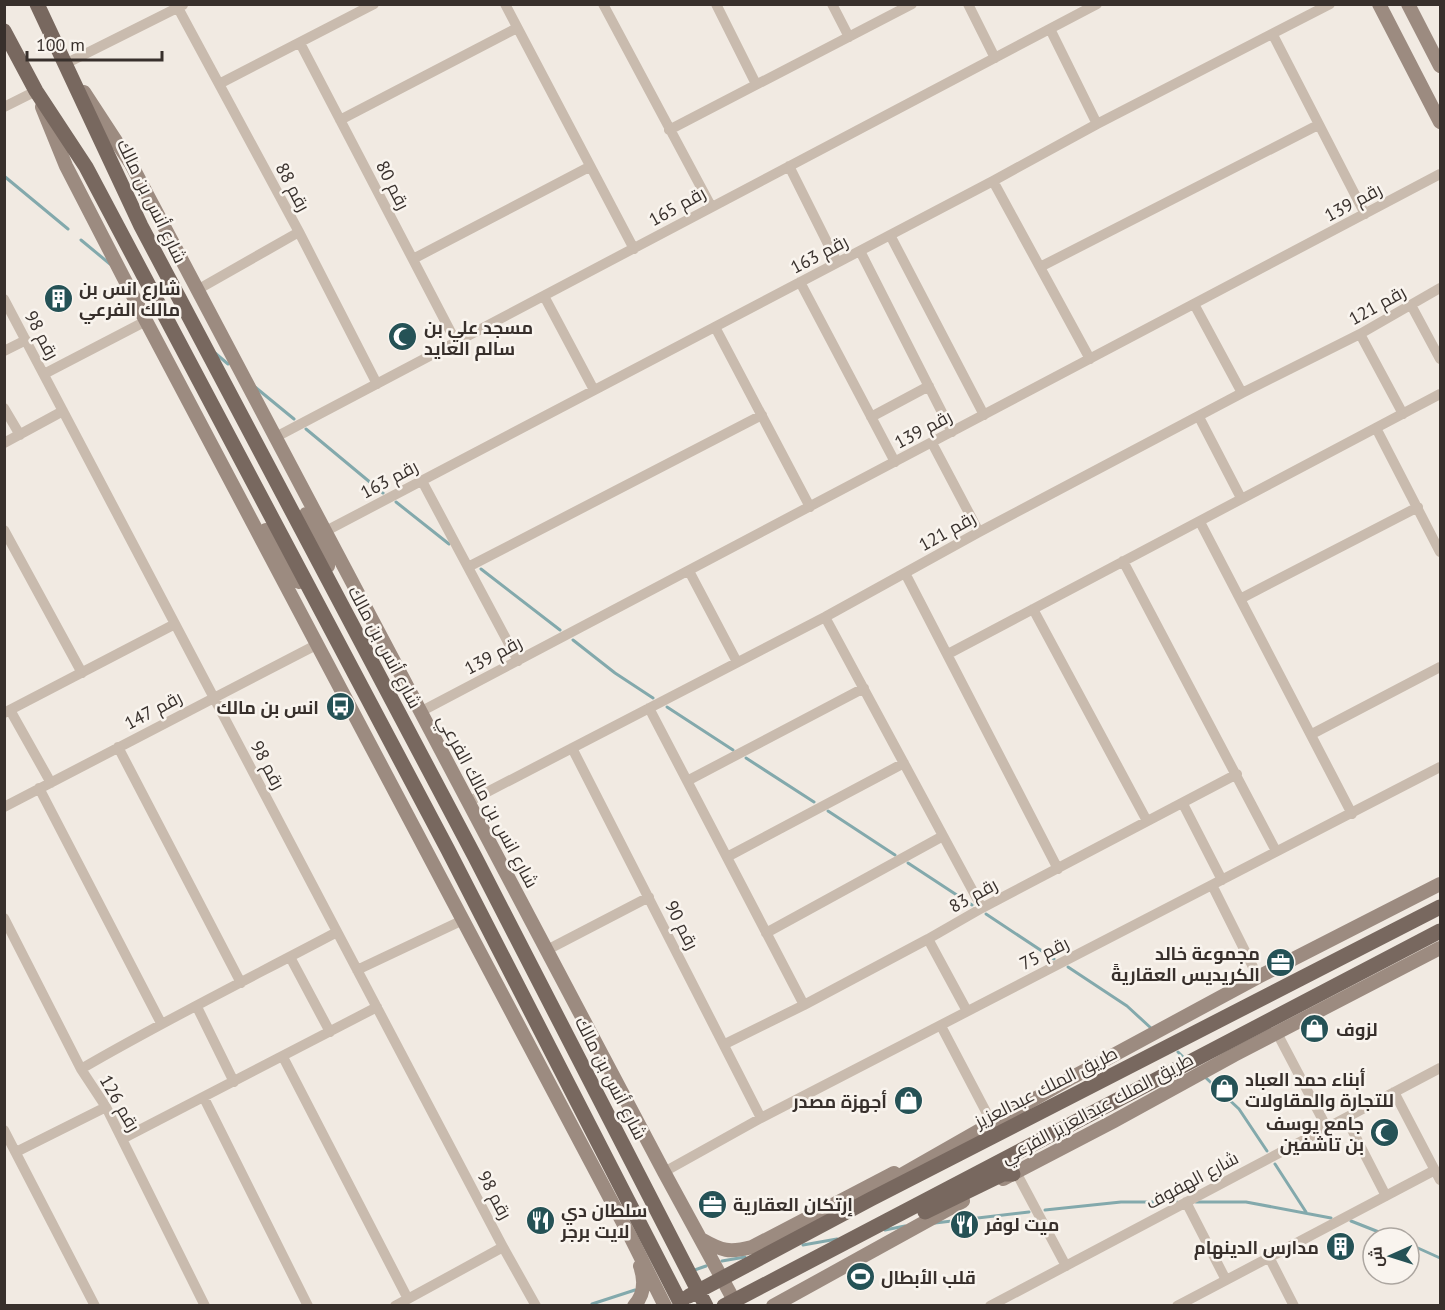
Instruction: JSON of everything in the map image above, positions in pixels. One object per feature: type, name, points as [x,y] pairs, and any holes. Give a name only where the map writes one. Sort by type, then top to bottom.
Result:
[{"type":"main road","name":"شارع أنس بن مالك","points":[[37,4],[141,226],[475,857],[706,1305]]},
{"type":"main road","points":[[4,31],[36,91],[86,167],[448,850],[682,1305]]},
{"type":"main road","name":"طريق الملك عبدالعزيز","points":[[672,1305],[871,1199],[1264,996],[1414,922],[1440,905]]},
{"type":"main road","points":[[732,1304],[899,1214],[1436,934]]},
{"type":"main road","points":[[899,1214],[915,1216],[1003,1174],[1014,1173]]},
{"type":"street","points":[[219,84],[374,4]]},
{"type":"street","points":[[505,4],[634,249]]},
{"type":"street","points":[[603,4],[711,206]]},
{"type":"street","points":[[716,4],[756,84]]},
{"type":"street","points":[[832,4],[849,37]]},
{"type":"street","points":[[669,130],[912,4]]},
{"type":"street","points":[[968,4],[995,58]]},
{"type":"street","name":"رقم 165","points":[[274,438],[1097,4]]},
{"type":"street","name":"رقم 163","points":[[324,532],[993,181],[1097,124],[1330,4]]},
{"type":"street","points":[[1379,4],[1440,122]]},
{"type":"street","points":[[1408,4],[1440,66]]},
{"type":"street","points":[[65,64],[181,6]]},
{"type":"street","name":"رقم 88","points":[[181,6],[219,84],[299,232],[377,384]]},
{"type":"street","points":[[340,120],[517,28]]},
{"type":"street","points":[[1050,29],[1097,124]]},
{"type":"street","points":[[1273,34],[1365,214]]},
{"type":"street","name":"رقم 80","points":[[300,43],[456,342]]},
{"type":"street","name":"شارع انس بن مالك الفرعي","points":[[65,64],[131,164],[274,438],[722,1279],[732,1304]]},
{"type":"street","points":[[4,107],[36,91],[66,166],[146,321],[665,1305]]},
{"type":"street","points":[[1040,267],[1318,125]]},
{"type":"street","points":[[789,166],[837,262]]},
{"type":"street","points":[[413,260],[589,167]]},
{"type":"street","name":"رقم 139","points":[[420,712],[1440,174]]},
{"type":"street","points":[[993,181],[1089,359]]},
{"type":"street","points":[[196,290],[299,232]]},
{"type":"street","points":[[890,235],[984,415]]},
{"type":"street","points":[[860,251],[952,432]]},
{"type":"street","points":[[800,282],[895,462]]},
{"type":"street","name":"رقم 121","points":[[468,802],[825,616],[1242,393],[1360,334],[1440,288]]},
{"type":"street","points":[[544,296],[594,390]]},
{"type":"street","name":"رقم 98","points":[[4,299],[503,1247],[536,1305]]},
{"type":"street","points":[[1194,304],[1242,393]]},
{"type":"street","points":[[1411,305],[1440,359]]},
{"type":"street","points":[[44,374],[146,321]]},
{"type":"street","points":[[715,327],[810,507]]},
{"type":"street","points":[[1360,334],[1403,414]]},
{"type":"street","points":[[4,351],[26,340]]},
{"type":"street","points":[[871,417],[928,386]]},
{"type":"street","points":[[948,654],[1440,394]]},
{"type":"street","points":[[4,408],[20,435]]},
{"type":"street","points":[[4,443],[63,411]]},
{"type":"street","points":[[468,567],[762,415]]},
{"type":"street","points":[[1199,417],[1241,498]]},
{"type":"street","points":[[1376,428],[1440,552]]},
{"type":"street","points":[[207,437],[344,653]]},
{"type":"street","points":[[274,438],[355,632]]},
{"type":"street","points":[[932,443],[979,532]]},
{"type":"street","points":[[422,481],[519,661]]},
{"type":"street","points":[[1240,599],[1418,507]]},
{"type":"street","points":[[1200,522],[1353,814]]},
{"type":"street","points":[[4,530],[82,674]]},
{"type":"street","points":[[1123,561],[1276,851]]},
{"type":"street","points":[[689,571],[737,662]]},
{"type":"street","points":[[905,573],[1058,869]]},
{"type":"street","points":[[1033,609],[1147,821]]},
{"type":"street","points":[[825,616],[982,908]]},
{"type":"street","points":[[51,783],[7,712],[175,624]]},
{"type":"street","name":"رقم 147","points":[[4,807],[318,644]]},
{"type":"street","points":[[1312,734],[1440,667]]},
{"type":"street","points":[[687,782],[864,688]]},
{"type":"street","points":[[649,708],[804,1005]]},
{"type":"street","points":[[118,747],[241,983]]},
{"type":"street","name":"رقم 90","points":[[572,748],[761,1118]]},
{"type":"street","points":[[727,857],[903,763]]},
{"type":"street","name":"رقم 75","points":[[664,1172],[761,1118],[1276,851],[1353,814],[1440,767]]},
{"type":"street","name":"رقم 83","points":[[725,1044],[804,1005],[1237,774]]},
{"type":"street","points":[[39,788],[160,1023]]},
{"type":"street","points":[[1183,804],[1258,977]]},
{"type":"street","points":[[766,933],[943,836]]},
{"type":"street","name":"طريق الملك عبدالعزيز الفرعي","points":[[871,1199],[894,1179],[993,1125],[1044,1094],[1258,977],[1440,884]]},
{"type":"street","points":[[547,950],[649,897]]},
{"type":"street","name":"رقم 126","points":[[4,918],[81,1069],[106,1107],[205,1305]]},
{"type":"street","points":[[357,970],[463,920]]},
{"type":"street","points":[[81,1069],[160,1023],[197,1007],[337,932]]},
{"type":"street","points":[[928,939],[967,1011]]},
{"type":"street","name":"طريق الملك عبدالعزيز الفرعي","points":[[773,1305],[1014,1173],[1440,948]]},
{"type":"street","points":[[291,957],[330,1032]]},
{"type":"street","points":[[197,1007],[234,1082]]},
{"type":"street","points":[[122,1139],[377,1007]]},
{"type":"street","points":[[700,1239],[718,1249],[734,1251],[752,1247],[977,1130],[993,1125],[941,1026]]},
{"type":"street","points":[[1276,1033],[1327,1128]]},
{"type":"street","points":[[284,1057],[408,1299]]},
{"type":"street","name":"شارع الهفوف","points":[[990,1305],[1440,1068]]},
{"type":"street","points":[[1394,1092],[1440,1180]]},
{"type":"street","points":[[204,1098],[308,1305]]},
{"type":"street","points":[[16,1152],[106,1107]]},
{"type":"street","points":[[1346,1118],[1386,1196]]},
{"type":"street","points":[[4,1130],[96,1305]]},
{"type":"street","points":[[1177,1305],[1192,1302],[1226,1280],[1435,1170]]},
{"type":"street","points":[[1014,1173],[1066,1266]]},
{"type":"street","points":[[1186,1202],[1226,1280]]},
{"type":"street","points":[[631,1238],[644,1277],[642,1293],[634,1305]]},
{"type":"street","points":[[395,1305],[503,1247]]},
{"type":"street","points":[[1269,1257],[1294,1305]]},
{"type":"waterway","points":[[4,176],[68,229]]},
{"type":"waterway","points":[[81,240],[110,264]]},
{"type":"waterway","points":[[215,353],[228,364]]},
{"type":"waterway","points":[[255,387],[294,419]]},
{"type":"waterway","points":[[306,429],[383,493]]},
{"type":"waterway","points":[[396,502],[449,544]]},
{"type":"waterway","points":[[481,569],[560,630]]},
{"type":"waterway","points":[[573,640],[615,673],[653,698]]},
{"type":"waterway","points":[[667,707],[733,750]]},
{"type":"waterway","points":[[746,758],[814,802]]},
{"type":"waterway","points":[[828,811],[895,855]]},
{"type":"waterway","points":[[908,863],[972,905]]},
{"type":"waterway","points":[[986,914],[1054,959]]},
{"type":"waterway","points":[[1068,967],[1127,1006],[1152,1029]]},
{"type":"waterway","points":[[1178,1052],[1185,1059]]},
{"type":"waterway","points":[[1205,1077],[1239,1109],[1267,1151]]},
{"type":"waterway","points":[[1275,1164],[1306,1212]]},
{"type":"waterway","points":[[1045,1210],[1121,1202],[1177,1202]]},
{"type":"waterway","points":[[1196,1202],[1246,1202],[1331,1218]]},
{"type":"waterway","points":[[935,1223],[1029,1212]]},
{"type":"waterway","points":[[1351,1221],[1364,1226]]},
{"type":"waterway","points":[[885,1230],[905,1226]]},
{"type":"waterway","points":[[803,1245],[837,1239]]},
{"type":"waterway","points":[[1421,1249],[1440,1258]]},
{"type":"waterway","points":[[722,1261],[745,1257]]},
{"type":"waterway","points":[[692,1271],[706,1266]]},
{"type":"waterway","points":[[592,1304],[635,1290]]},
{"type":"place","name":"شارع انس بن مالك الفرعي","points":[[58,298]]},
{"type":"place","name":"مسجد علي بن سالم العايد","points":[[403,337]]},
{"type":"place","name":"انس بن مالك","points":[[340,707]]},
{"type":"place","name":"مجموعة خالد الكريديس العقاريةً","points":[[1281,963]]},
{"type":"place","name":"لزوف","points":[[1315,1029]]},
{"type":"place","name":"أبناء حمد العباد للتجارة والمقاولات","points":[[1224,1089]]},
{"type":"place","name":"أجهزة مصدر","points":[[908,1101]]},
{"type":"place","name":"جامع يوسف بن تاشفين","points":[[1385,1133]]},
{"type":"place","name":"إرتكان العقارية","points":[[712,1204]]},
{"type":"place","name":"سلطان دي لايت برجر","points":[[540,1220]]},
{"type":"place","name":"ميت لوفر","points":[[964,1224]]},
{"type":"place","name":"مدارس الدينهام","points":[[1340,1247]]},
{"type":"place","name":"قلب الأبطال","points":[[860,1277]]}]
